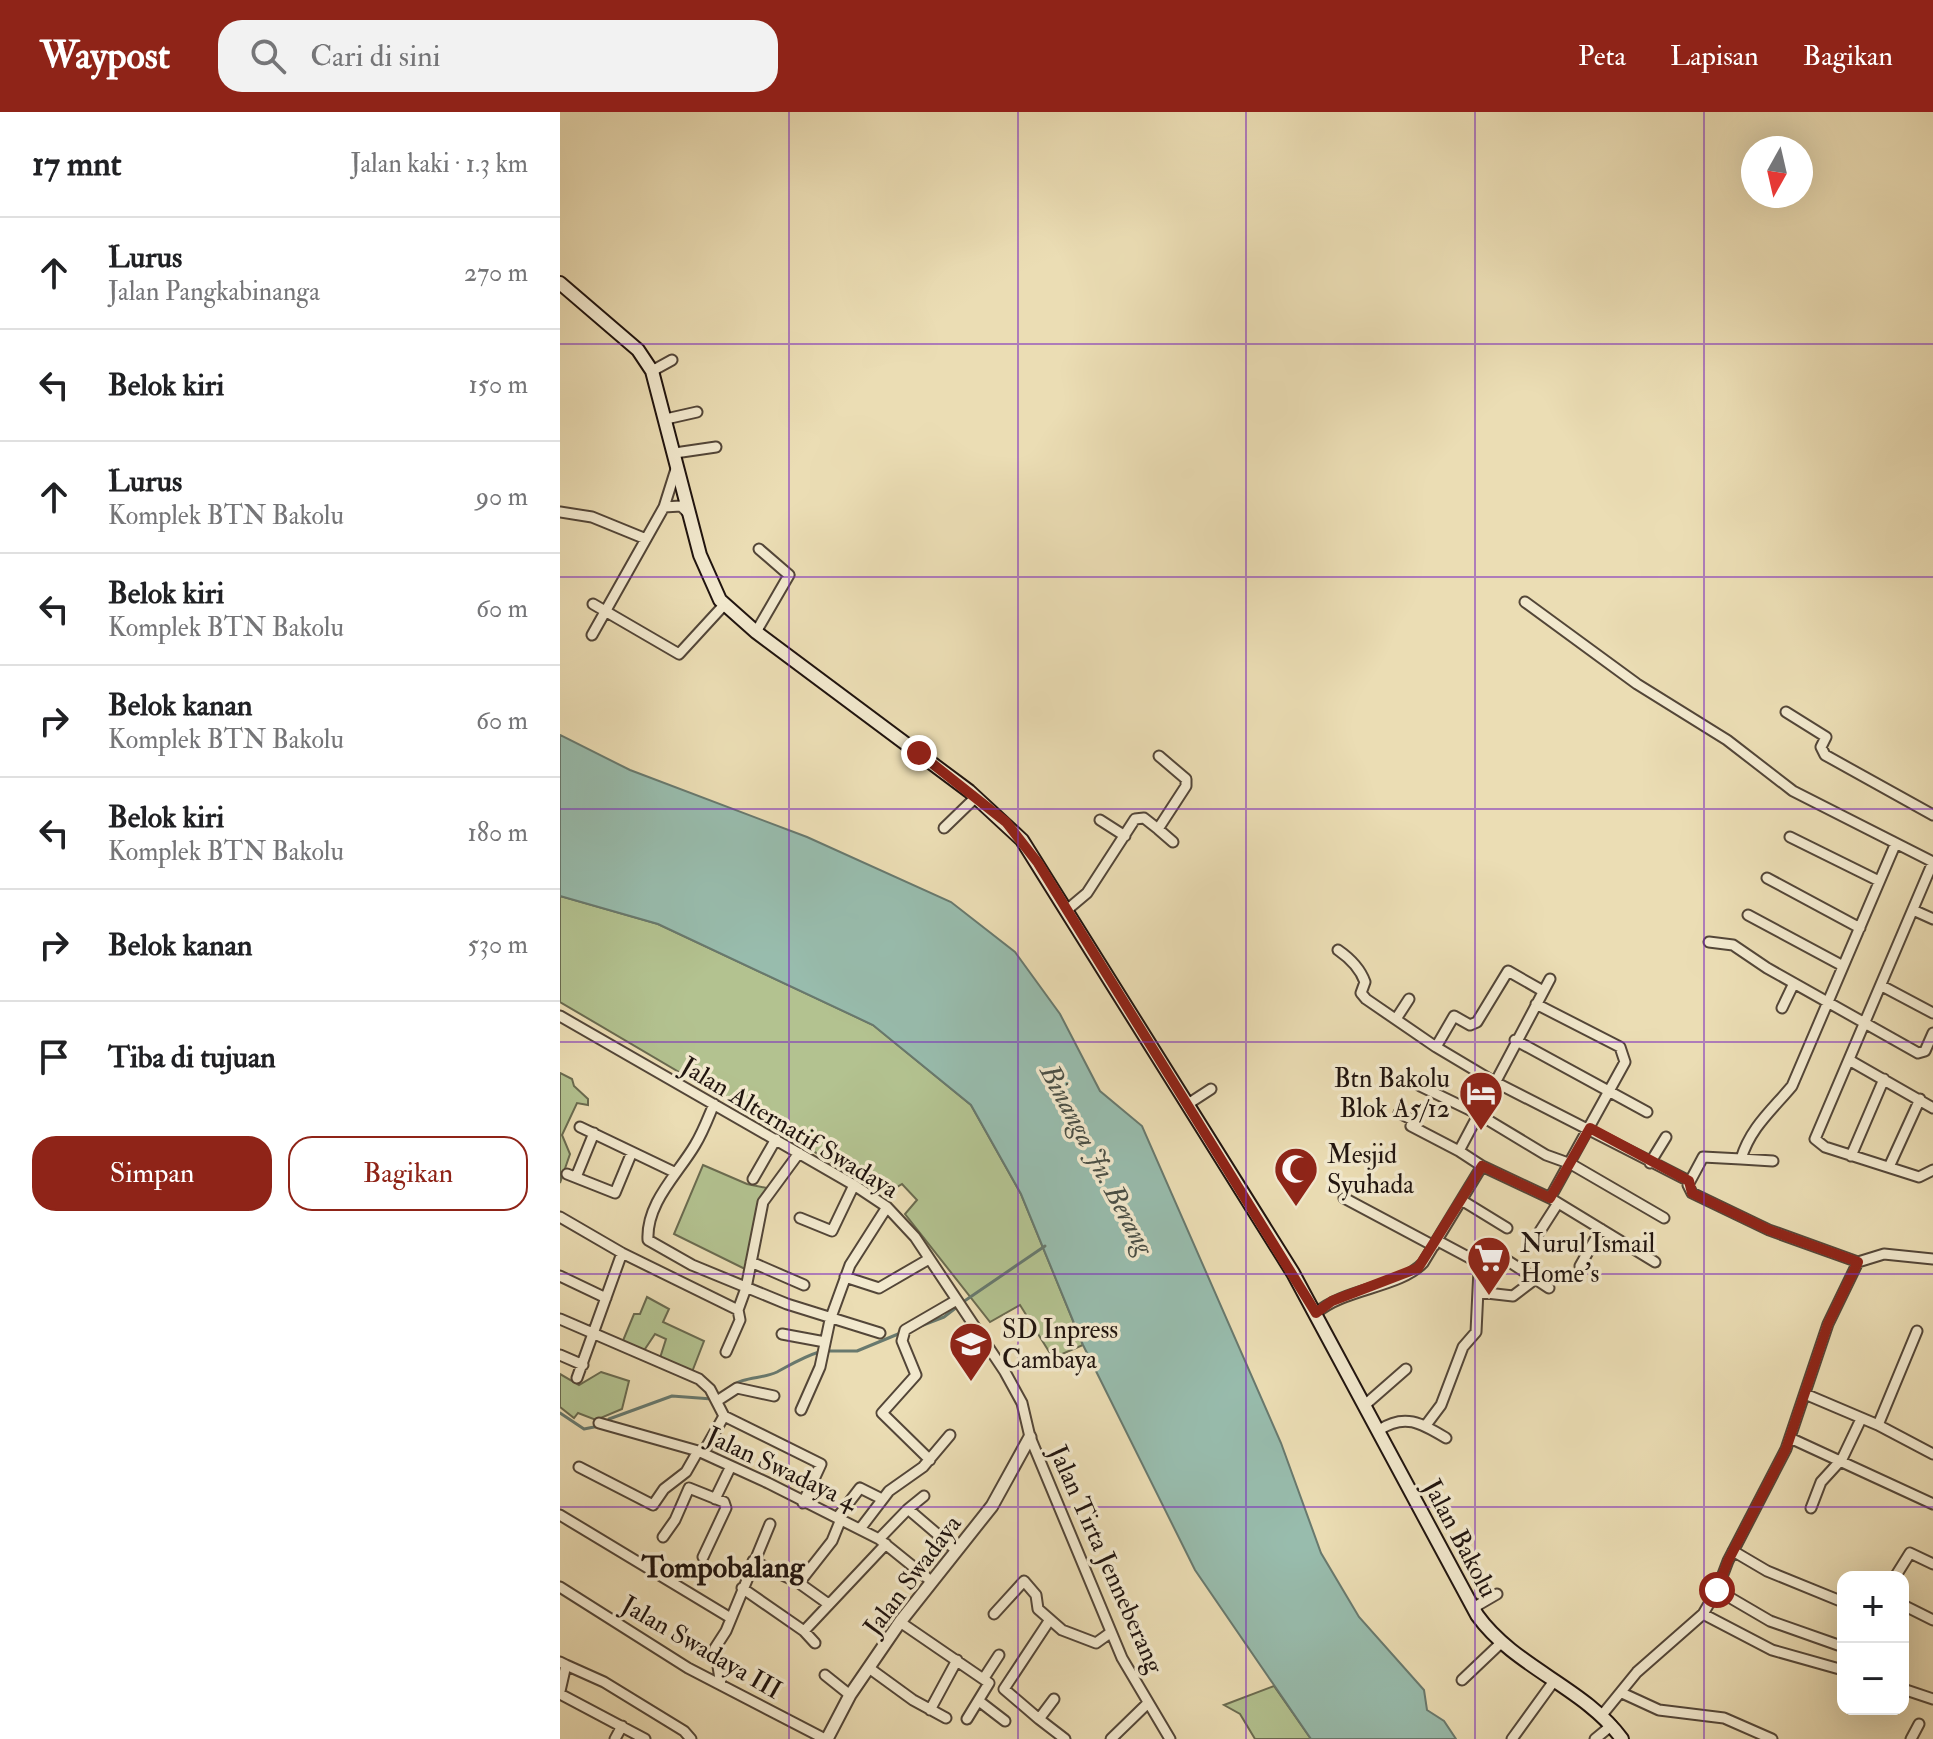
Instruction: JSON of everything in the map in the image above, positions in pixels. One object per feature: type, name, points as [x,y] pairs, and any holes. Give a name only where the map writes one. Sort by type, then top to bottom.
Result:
[{"type":"main road","points":[[560,283],[660,366],[700,555],[724,605]]},
{"type":"main road","name":"Jalan Bakolu","points":[[724,605],[976,797],[1016,832],[1069,908],[1191,1102],[1316,1313],[1477,1606],[1502,1642],[1554,1681],[1606,1711],[1622,1739]]},
{"type":"street","points":[[671,418],[697,412]]},
{"type":"street","points":[[592,635],[664,507],[680,454],[716,447]]},
{"type":"street","points":[[664,507],[681,506],[692,518]]},
{"type":"street","points":[[560,512],[592,517],[646,539]]},
{"type":"street","points":[[756,632],[789,575],[759,549]]},
{"type":"street","points":[[1525,602],[1637,684],[1727,740],[1793,791],[1933,862],[1815,1139],[1818,1144],[1919,1177],[1933,1170]]},
{"type":"street","points":[[593,604],[679,654],[724,605]]},
{"type":"street","points":[[1786,712],[1826,737],[1821,747],[1825,755],[1933,815]]},
{"type":"street","points":[[1158,829],[1187,783],[1159,756]]},
{"type":"street","points":[[944,828],[976,797]]},
{"type":"street","points":[[1069,908],[1080,901],[1138,818],[1173,842]]},
{"type":"street","points":[[1100,820],[1125,836]]},
{"type":"street","points":[[1790,837],[1879,881]]},
{"type":"street","points":[[1741,1159],[1749,1137],[1772,1105],[1792,1086],[1895,845]]},
{"type":"street","points":[[1767,878],[1860,928]]},
{"type":"street","points":[[1913,910],[1933,919]]},
{"type":"street","points":[[1748,915],[1843,966]]},
{"type":"street","points":[[1709,942],[1733,945],[1828,1003],[1920,1053],[1933,1033]]},
{"type":"street","points":[[1338,950],[1354,962],[1363,976],[1362,995],[1436,1047],[1493,1081],[1689,1181]]},
{"type":"street","points":[[1436,1047],[1454,1016],[1470,1025],[1477,1022],[1508,971],[1543,991]]},
{"type":"street","points":[[1459,1151],[1493,1081],[1550,979]]},
{"type":"street","points":[[1782,1008],[1794,983]]},
{"type":"street","points":[[1882,986],[1933,1013]]},
{"type":"street","points":[[1396,1019],[1409,999]]},
{"type":"street","points":[[1533,1242],[1625,1062],[1624,1050],[1536,1004]]},
{"type":"street","name":"Jalan Alternatif Swadaya","points":[[560,1016],[776,1139],[887,1207],[929,1259],[1014,1389],[1029,1425],[1030,1437]]},
{"type":"street","points":[[1515,1040],[1647,1112]]},
{"type":"street","points":[[1849,1060],[1933,1108]]},
{"type":"street","points":[[1851,1156],[1884,1079]]},
{"type":"street","points":[[1420,1086],[1478,1114],[1546,1155],[1571,1164],[1664,1218]]},
{"type":"street","points":[[1191,1102],[1211,1089]]},
{"type":"street","points":[[1889,1167],[1920,1099]]},
{"type":"street","points":[[714,1104],[696,1144],[674,1172],[661,1196],[648,1240],[692,1265],[746,1288],[830,1320],[880,1333]]},
{"type":"street","points":[[1399,1113],[1413,1120],[1411,1126],[1482,1166],[1554,1201],[1655,1262]]},
{"type":"street","points":[[580,1127],[674,1172]]},
{"type":"street","points":[[594,1133],[572,1176],[615,1193],[632,1152]]},
{"type":"street","points":[[1650,1163],[1666,1137]]},
{"type":"street","points":[[753,1179],[776,1139]]},
{"type":"street","points":[[726,1352],[740,1320],[738,1310],[746,1288],[766,1194],[799,1153]]},
{"type":"street","points":[[1773,1161],[1703,1157],[1689,1181],[1692,1193],[1753,1223],[1858,1262],[1884,1254],[1933,1259]]},
{"type":"street","points":[[1316,1313],[1332,1301],[1410,1273],[1436,1244],[1482,1166]]},
{"type":"street","points":[[800,1218],[832,1231],[854,1185]]},
{"type":"street","points":[[1344,1198],[1483,1265]]},
{"type":"street","points":[[1463,1201],[1507,1228]]},
{"type":"street","points":[[801,1410],[820,1367],[830,1320],[845,1277],[887,1207]]},
{"type":"street","points":[[560,1217],[622,1253],[738,1310]]},
{"type":"street","points":[[1580,1266],[1601,1229]]},
{"type":"street","points":[[577,1378],[622,1253]]},
{"type":"street","points":[[1426,1425],[1441,1405],[1463,1347],[1476,1332],[1479,1269],[1499,1255],[1549,1288]]},
{"type":"street","points":[[845,1277],[879,1288],[929,1259]]},
{"type":"street","points":[[751,1262],[804,1285]]},
{"type":"street","points":[[1606,1711],[1647,1662],[1703,1614],[1717,1590],[1733,1551],[1790,1438],[1828,1324],[1858,1262]]},
{"type":"street","points":[[560,1276],[606,1298]]},
{"type":"street","points":[[1478,1292],[1513,1296],[1534,1280]]},
{"type":"street","points":[[930,1460],[882,1413],[916,1375],[902,1341],[905,1330],[955,1301]]},
{"type":"street","points":[[560,1319],[593,1336],[618,1343],[699,1379],[717,1401],[724,1416],[821,1464],[803,1503]]},
{"type":"street","points":[[1878,1425],[1917,1331]]},
{"type":"street","points":[[782,1334],[825,1342]]},
{"type":"street","points":[[560,1355],[583,1365]]},
{"type":"street","points":[[1366,1404],[1406,1369]]},
{"type":"street","points":[[717,1401],[737,1388],[774,1396]]},
{"type":"street","points":[[1805,1394],[1878,1425],[1933,1454]]},
{"type":"street","points":[[579,1467],[654,1505],[664,1489],[686,1472],[724,1416]]},
{"type":"street","points":[[1379,1430],[1398,1419],[1426,1425],[1446,1438]]},
{"type":"street","points":[[1811,1508],[1821,1482],[1842,1459],[1861,1419]]},
{"type":"street","name":"Jalan Swadaya 4","points":[[599,1423],[701,1452],[731,1466],[883,1541],[931,1581]]},
{"type":"street","points":[[860,1529],[882,1499],[930,1460],[950,1435]]},
{"type":"street","name":"Jalan Swadaya","points":[[826,1739],[850,1695],[900,1622],[992,1506],[1030,1437]]},
{"type":"street","name":"Jalan Tirta Jenneberang","points":[[1030,1437],[1110,1633],[1170,1739]]},
{"type":"street","points":[[1790,1438],[1842,1459],[1933,1504]]},
{"type":"street","points":[[715,1499],[731,1466]]},
{"type":"street","points":[[663,1537],[675,1520],[689,1488],[726,1504],[703,1557]]},
{"type":"street","points":[[799,1583],[828,1547],[839,1519],[860,1488],[882,1499]]},
{"type":"street","points":[[804,1631],[908,1509],[924,1496]]},
{"type":"street","points":[[908,1509],[956,1550]]},
{"type":"street","points":[[560,1515],[729,1617]]},
{"type":"street","points":[[721,1685],[714,1652],[770,1524]]},
{"type":"street","points":[[1733,1551],[1767,1571],[1837,1600]]},
{"type":"street","points":[[1899,1571],[1910,1553],[1933,1564]]},
{"type":"street","points":[[753,1561],[799,1583],[827,1603]]},
{"type":"street","points":[[994,1614],[1024,1581],[1033,1589],[1038,1609],[1049,1621],[1073,1637],[1096,1643],[1110,1633]]},
{"type":"street","name":"Jalan Swadaya III","points":[[560,1587],[655,1649],[826,1739]]},
{"type":"street","points":[[742,1588],[804,1631],[815,1643]]},
{"type":"street","points":[[1717,1590],[1770,1621],[1837,1645]]},
{"type":"street","points":[[1477,1606],[1497,1594]]},
{"type":"street","points":[[1909,1608],[1933,1620]]},
{"type":"street","points":[[1703,1614],[1759,1645],[1837,1668]]},
{"type":"street","points":[[1049,1621],[1004,1689],[1065,1739]]},
{"type":"street","points":[[900,1622],[984,1678],[989,1687],[967,1719]]},
{"type":"street","points":[[1462,1680],[1502,1642]]},
{"type":"street","points":[[984,1678],[999,1655]]},
{"type":"street","points":[[930,1710],[957,1660]]},
{"type":"street","points":[[645,1739],[560,1693],[563,1664],[612,1687],[684,1731],[691,1739]]},
{"type":"street","points":[[869,1668],[946,1718]]},
{"type":"street","points":[[825,1675],[850,1695]]},
{"type":"street","points":[[1512,1739],[1554,1681]]},
{"type":"street","points":[[1909,1691],[1933,1699]]},
{"type":"street","points":[[1622,1693],[1659,1710],[1724,1718],[1772,1739]]},
{"type":"street","points":[[1039,1719],[1054,1699]]},
{"type":"street","points":[[979,1701],[1005,1721]]},
{"type":"street","points":[[1111,1739],[1148,1703]]},
{"type":"street","points":[[1911,1739],[1919,1724]]},
{"type":"street","points":[[1595,1739],[1612,1725]]},
{"type":"street","points":[[615,1739],[622,1726]]},
{"type":"green space","points":[[560,896],[658,924],[873,1025],[971,1105],[1021,1194],[1083,1345],[1053,1358],[1020,1305],[990,1322],[905,1214],[917,1200],[902,1184],[886,1194],[560,1002]]},
{"type":"green space","points":[[560,1073],[572,1079],[574,1086],[588,1099],[588,1105],[577,1103],[562,1135],[570,1154],[560,1183]]},
{"type":"green space","points":[[703,1165],[747,1184],[767,1188],[747,1270],[674,1234]]},
{"type":"green space","points":[[647,1297],[669,1309],[663,1322],[704,1341],[692,1372],[660,1358],[666,1339],[655,1334],[643,1352],[622,1343],[634,1314],[640,1314]]},
{"type":"green space","points":[[601,1372],[629,1381],[622,1409],[596,1420],[578,1413],[574,1418],[560,1407],[560,1374],[579,1385]]},
{"type":"green space","points":[[1274,1686],[1311,1739],[1255,1739],[1240,1714],[1224,1705]]},
{"type":"water","name":"Binanga Jn. Berang","points":[[560,735],[630,770],[807,837],[951,902],[1015,952],[1060,1014],[1100,1091],[1142,1126],[1281,1443],[1321,1553],[1359,1617],[1424,1690],[1427,1710],[1444,1721],[1456,1739],[1311,1739],[1195,1570],[1083,1345],[1021,1194],[971,1105],[873,1025],[658,924],[560,896]]},
{"type":"waterway","points":[[963,1302],[1045,1246]]},
{"type":"waterway","points":[[918,1327],[944,1317],[957,1307]]},
{"type":"waterway","points":[[827,1351],[857,1351],[903,1332]]},
{"type":"waterway","points":[[728,1389],[740,1382],[777,1372],[819,1352]]},
{"type":"waterway","points":[[609,1419],[672,1396],[712,1399]]},
{"type":"waterway","points":[[560,1413],[584,1429],[599,1426]]},
{"type":"place","name":"Btn Bakolu Blok A5/12","points":[[1481,1132]]},
{"type":"place","name":"Mesjid Syuhada","points":[[1296,1208]]},
{"type":"place","name":"Nurul Ismail Home's","points":[[1489,1297]]},
{"type":"place","name":"SD Inpress Cambaya","points":[[971,1383]]},
{"type":"district","name":"Tompobalang","points":[[723,1567]]},
{"type":"route","points":[[919,753],[1006,822],[1022,840],[1068,909],[1316,1313],[1332,1301],[1418,1268],[1438,1241],[1482,1166],[1550,1198],[1590,1128],[1650,1163],[1689,1181],[1692,1193],[1769,1230],[1828,1254],[1858,1262],[1828,1324],[1786,1449],[1728,1561],[1717,1590]]}]
